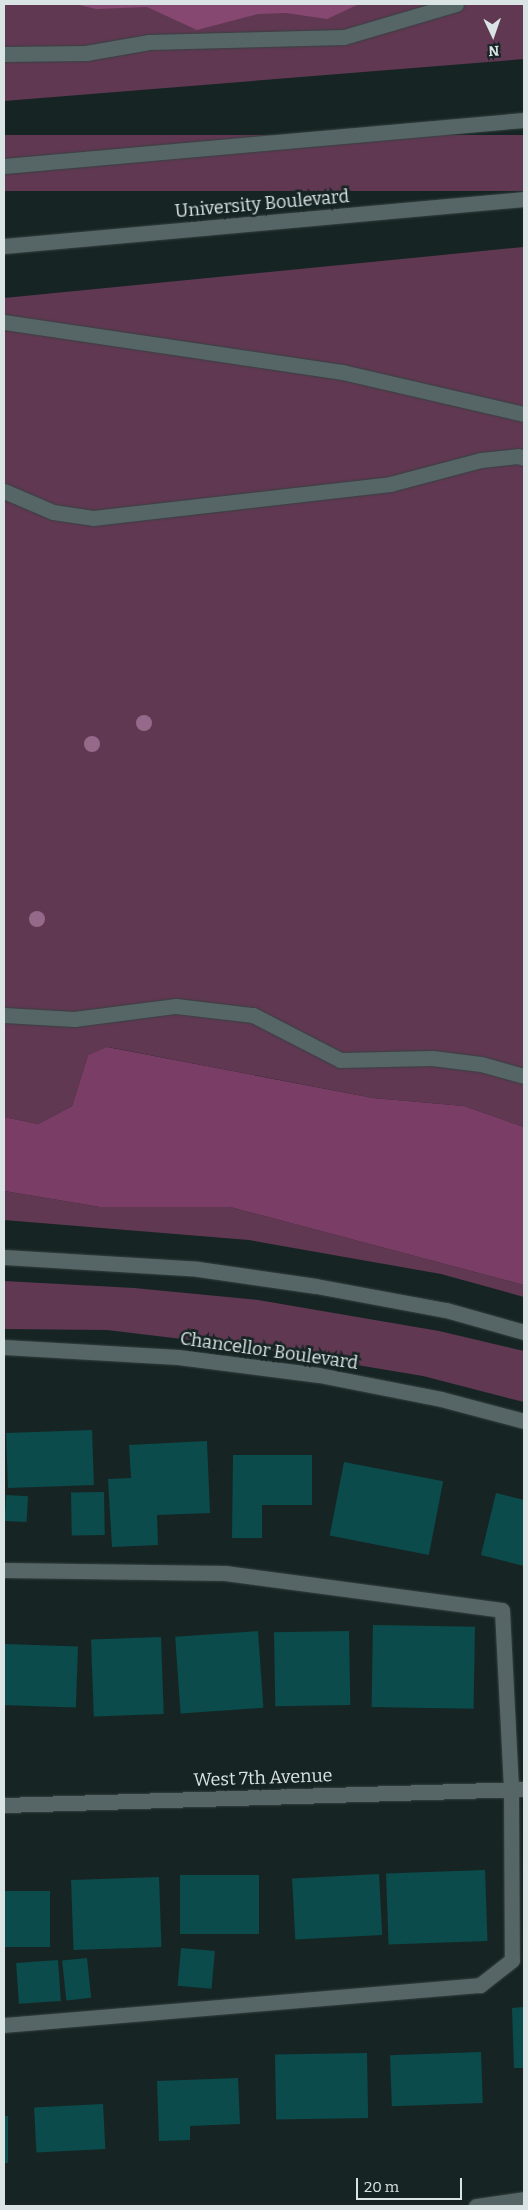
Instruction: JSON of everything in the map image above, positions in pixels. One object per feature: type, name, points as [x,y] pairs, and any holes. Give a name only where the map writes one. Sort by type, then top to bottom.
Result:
[{"type":"street","points":[[4,54],[86,53],[149,42],[344,37],[456,4]]},
{"type":"street","points":[[4,166],[524,120]]},
{"type":"street","name":"University Boulevard","points":[[4,246],[524,199]]},
{"type":"street","points":[[4,322],[342,372],[524,414]]},
{"type":"street","points":[[4,491],[53,512],[93,518],[380,486],[436,474],[481,460],[518,456],[524,458]]},
{"type":"street","points":[[4,1015],[74,1019],[176,1006],[253,1015],[340,1060],[432,1058],[481,1064],[524,1076]]},
{"type":"street","points":[[4,1257],[217,1272],[446,1310],[524,1332]]},
{"type":"street","name":"Chancellor Boulevard","points":[[4,1347],[178,1357],[319,1375],[441,1399],[524,1421]]},
{"type":"street","points":[[4,1570],[225,1573],[502,1610],[518,1789],[512,1960],[480,1984],[4,2025]]},
{"type":"street","name":"West 7th Avenue","points":[[4,1805],[518,1789]]},
{"type":"street","points":[[476,2206],[524,2199]]},
{"type":"shaded area","points":[[4,4],[524,4],[524,59],[4,101]]},
{"type":"shaded area","points":[[75,4],[359,4],[327,19],[286,13],[258,14],[197,30],[147,7],[96,9]]},
{"type":"shaded area","points":[[4,135],[524,135],[524,191],[4,191]]},
{"type":"shaded area","points":[[524,247],[524,1127],[464,1106],[373,1098],[108,1047],[88,1055],[72,1106],[38,1124],[4,1117],[4,298]]},
{"type":"shaded area","points":[[107,1047],[373,1098],[464,1106],[524,1127],[524,1285],[230,1207],[100,1207],[4,1191],[4,1117],[38,1124],[72,1106],[88,1055]]},
{"type":"shaded area","points":[[4,1191],[100,1207],[230,1207],[524,1285],[524,1297],[441,1274],[249,1240],[4,1220]]},
{"type":"shaded area","points":[[4,1281],[134,1288],[258,1300],[439,1331],[524,1351],[524,1402],[423,1376],[249,1347],[107,1330],[4,1329]]},
{"type":"building","points":[[92,1430],[94,1485],[8,1488],[6,1433]]},
{"type":"building","points":[[207,1441],[210,1513],[157,1515],[158,1545],[112,1547],[108,1479],[131,1478],[129,1445]]},
{"type":"building","points":[[233,1455],[312,1455],[312,1505],[262,1505],[262,1538],[232,1538]]},
{"type":"building","points":[[344,1462],[443,1481],[429,1555],[330,1536]]},
{"type":"building","points":[[104,1492],[105,1535],[72,1536],[71,1493]]},
{"type":"building","points":[[496,1493],[524,1500],[524,1566],[481,1555]]},
{"type":"building","points":[[6,1495],[28,1496],[27,1522],[5,1521]]},
{"type":"building","points":[[373,1625],[475,1627],[474,1709],[372,1707]]},
{"type":"building","points":[[258,1631],[263,1708],[181,1714],[175,1637]]},
{"type":"building","points":[[349,1631],[350,1705],[275,1706],[274,1632]]},
{"type":"building","points":[[161,1637],[164,1714],[94,1716],[91,1639]]},
{"type":"building","points":[[4,1644],[78,1647],[76,1708],[4,1705]]},
{"type":"building","points":[[485,1870],[487,1941],[389,1944],[386,1873]]},
{"type":"building","points":[[379,1874],[382,1935],[295,1939],[292,1879]]},
{"type":"building","points":[[180,1875],[259,1875],[259,1934],[180,1934]]},
{"type":"building","points":[[159,1877],[161,1947],[73,1950],[71,1880]]},
{"type":"building","points":[[4,1891],[50,1891],[50,1947],[4,1947]]},
{"type":"building","points":[[181,1948],[215,1951],[212,1989],[178,1986]]},
{"type":"building","points":[[87,1958],[91,1998],[66,2000],[62,1961]]},
{"type":"building","points":[[58,1960],[61,2001],[19,2004],[16,1963]]},
{"type":"building","points":[[524,2007],[524,2068],[514,2068],[512,2008]]},
{"type":"building","points":[[481,2052],[483,2103],[392,2106],[390,2055]]},
{"type":"building","points":[[367,2053],[368,2118],[276,2120],[275,2055]]},
{"type":"building","points":[[238,2078],[240,2124],[190,2126],[190,2140],[159,2141],[157,2081]]},
{"type":"building","points":[[103,2104],[105,2149],[36,2153],[34,2108]]},
{"type":"building","points":[[4,2116],[8,2116],[8,2163],[4,2163]]}]
